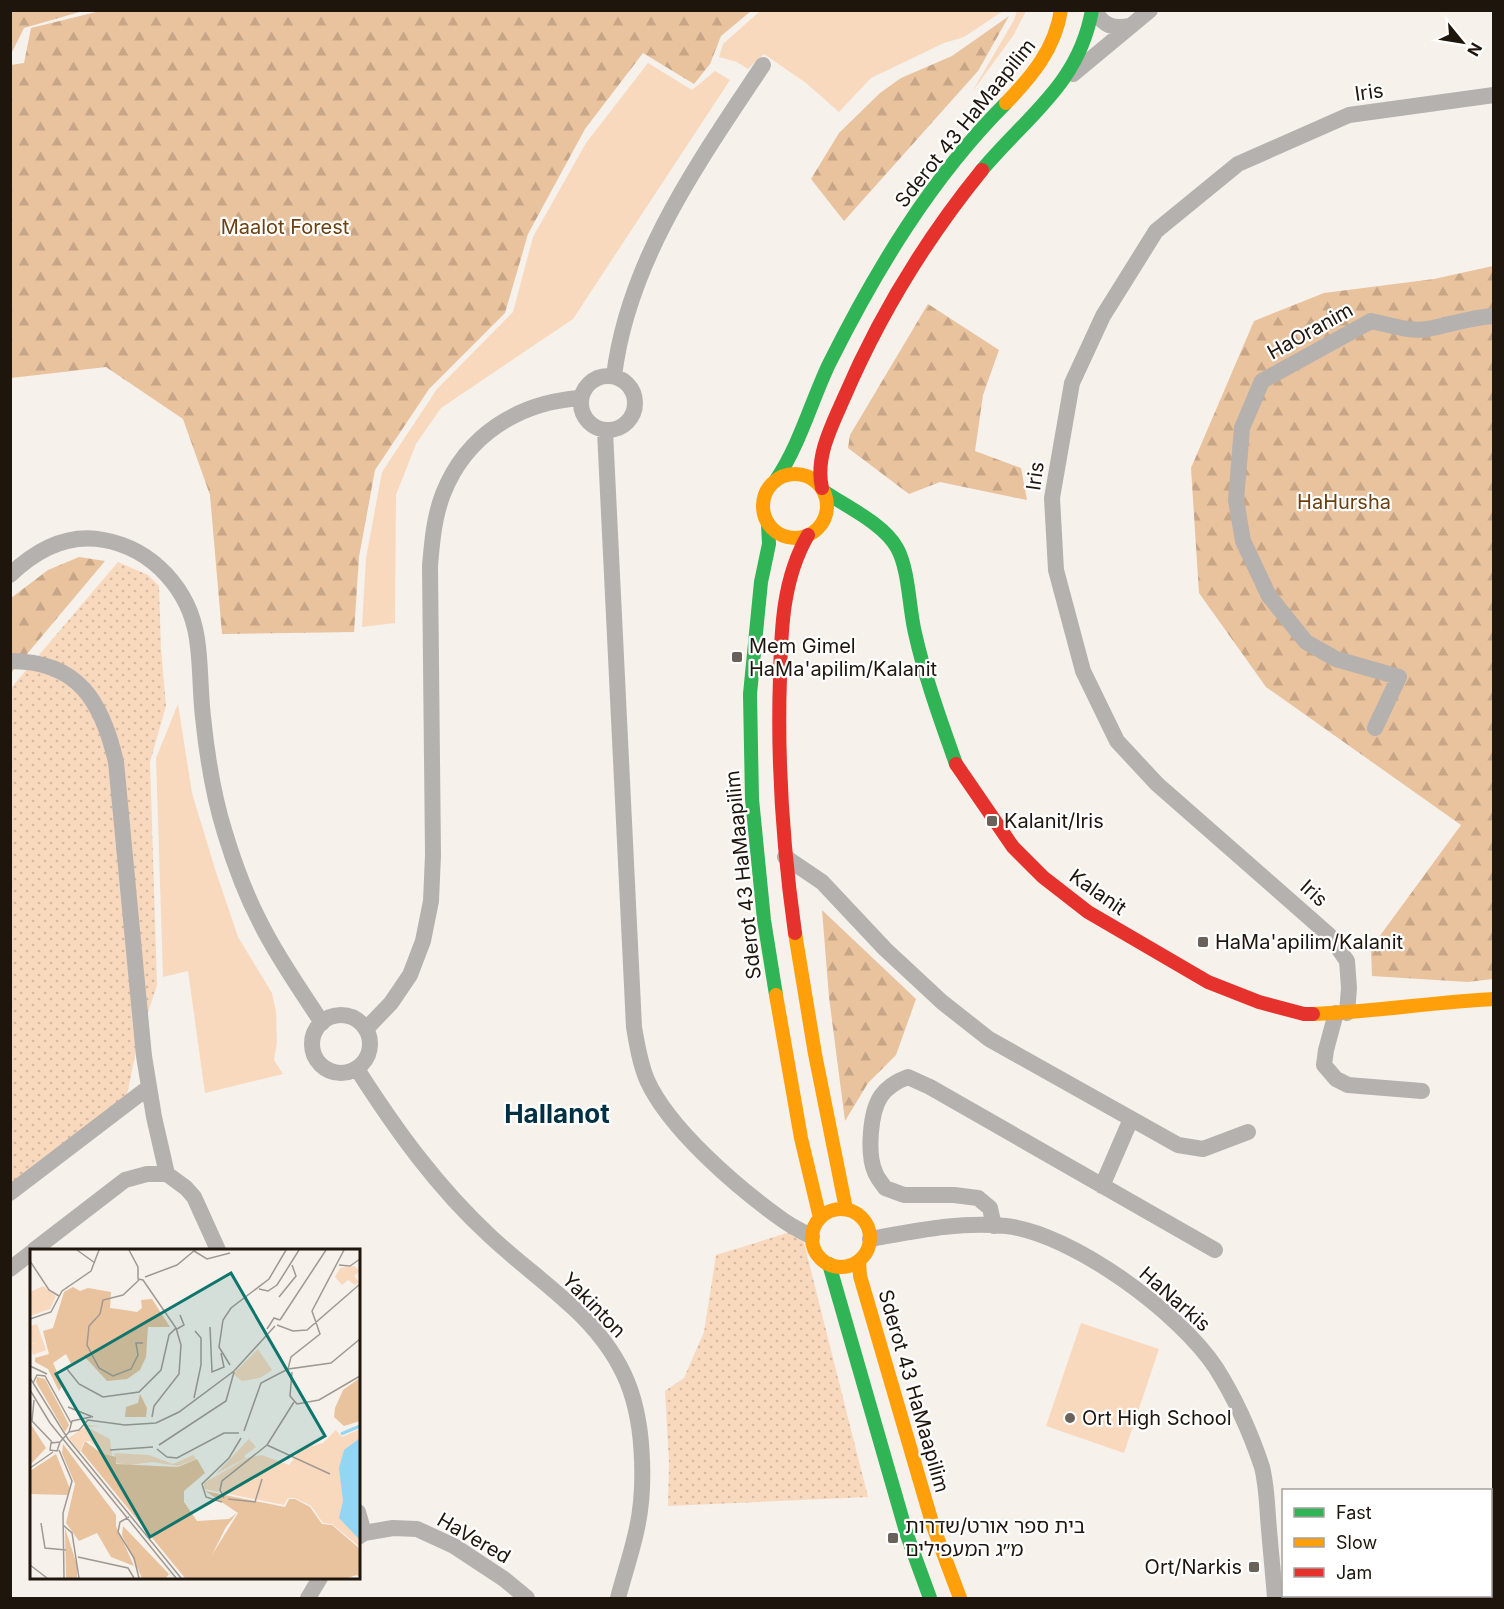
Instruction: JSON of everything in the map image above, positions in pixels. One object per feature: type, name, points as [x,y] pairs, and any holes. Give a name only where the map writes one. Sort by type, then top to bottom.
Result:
[{"type":"main road","name":"Sderot 43 HaMaapilim","points":[[776,480],[792,457],[818,387],[879,270],[913,216],[944,173],[979,130],[1037,68],[1058,33],[1061,10]]},
{"type":"main road","points":[[846,1209],[829,1133],[804,992],[785,857],[780,797],[778,694],[791,574],[796,556],[808,535],[820,526],[827,510],[819,476],[821,464],[844,398],[868,349],[903,284],[966,190],[1000,149],[1059,86],[1075,63],[1093,10]]},
{"type":"main road","points":[[808,535],[790,538],[774,530],[768,524],[763,505],[770,486],[776,480],[796,474],[806,475],[815,480],[823,490]]},
{"type":"main road","name":"Kalanit","points":[[823,490],[877,525],[897,548],[905,574],[914,631],[925,674],[957,766],[1013,847],[1043,877],[1088,912],[1208,982],[1258,1002],[1304,1014],[1342,1013],[1448,1001],[1494,999]]},
{"type":"main road","name":"Sderot 43 HaMaapilim","points":[[768,524],[769,544],[755,628],[750,694],[752,799],[764,920],[776,997],[801,1138],[820,1218]]},
{"type":"main road","points":[[820,526],[837,524]]},
{"type":"main road","points":[[851,525],[874,531],[890,539]]},
{"type":"main road","points":[[846,1209],[858,1214],[864,1220],[870,1239],[867,1251],[859,1261],[844,1267],[829,1264],[816,1253],[812,1236],[820,1218],[834,1210],[846,1209]]},
{"type":"main road","name":"Sderot 43 HaMaapilim","points":[[859,1261],[860,1276],[933,1526],[960,1599]]},
{"type":"main road","points":[[829,1264],[907,1535],[930,1599]]},
{"type":"street","points":[[1093,10],[1101,22],[1111,28],[1130,26]]},
{"type":"street","points":[[1059,86],[1150,10]]},
{"type":"street","points":[[614,376],[616,355],[629,310],[665,223],[700,160],[763,65]]},
{"type":"street","name":"Iris","points":[[1422,1091],[1348,1085],[1336,1079],[1324,1065],[1326,1050],[1342,1013],[1348,988],[1347,961],[1329,935],[1157,784],[1117,741],[1083,671],[1056,570],[1052,498],[1072,383],[1103,316],[1156,231],[1238,164],[1349,115],[1494,96]]},
{"type":"street","name":"HaOranim","points":[[1375,728],[1399,677],[1336,659],[1306,642],[1269,596],[1243,541],[1236,500],[1242,428],[1262,381],[1371,321],[1402,328],[1426,329],[1479,317],[1494,316]]},
{"type":"street","points":[[614,376],[632,388],[636,400],[635,409],[632,417],[623,427],[605,431],[588,422],[582,411],[581,398],[594,380],[614,376]]},
{"type":"street","points":[[366,1029],[391,1003],[410,975],[423,941],[431,901],[433,855],[429,566],[434,528],[442,496],[458,463],[485,434],[523,412],[562,399],[581,398]]},
{"type":"street","points":[[605,431],[634,1027],[641,1063],[656,1097],[674,1121],[704,1153],[782,1220],[812,1236]]},
{"type":"street","points":[[10,575],[29,558],[50,546],[72,539],[95,538],[118,542],[140,551],[159,566],[176,585],[188,609],[197,637],[202,714],[210,768],[224,830],[234,861],[260,924],[322,1023]]},
{"type":"street","points":[[10,661],[46,665],[77,682],[102,714],[110,736],[116,762],[148,1087],[167,1174]]},
{"type":"street","points":[[785,857],[822,882],[885,949],[942,1002],[989,1039],[1178,1145],[1203,1149],[1248,1132]]},
{"type":"street","points":[[347,1016],[356,1019],[366,1029],[370,1050],[364,1063],[357,1069],[349,1073],[335,1073],[327,1070],[317,1060],[312,1048],[313,1039],[322,1023],[334,1017],[347,1016]]},
{"type":"street","name":"Yakinton","points":[[357,1069],[417,1157],[454,1200],[489,1236],[583,1317],[611,1350],[628,1380],[640,1422],[643,1489],[637,1528],[618,1599]]},
{"type":"street","points":[[994,1226],[990,1208],[978,1198],[954,1195],[904,1195],[885,1188],[874,1171],[871,1147],[872,1118],[881,1096],[895,1082],[908,1077],[930,1087],[1215,1250]]},
{"type":"street","points":[[10,1193],[148,1087]]},
{"type":"street","points":[[1102,1186],[1131,1119]]},
{"type":"street","points":[[36,1249],[125,1180],[147,1174],[167,1174],[194,1197],[217,1249]]},
{"type":"street","name":"HaNarkis","points":[[870,1239],[940,1227],[1008,1226],[1043,1236],[1085,1255],[1165,1312],[1197,1344],[1216,1369],[1245,1423],[1262,1470],[1275,1599]]},
{"type":"street","points":[[10,1269],[30,1253]]},
{"type":"street","name":"HaVered","points":[[361,1535],[393,1528],[417,1529],[454,1546],[504,1579],[527,1599]]},
{"type":"street","points":[[308,1599],[319,1579]]},
{"type":"shaded area","points":[[760,11],[1003,11],[964,37],[944,43],[871,78],[839,112],[806,83],[764,54],[748,69],[737,62],[719,57],[723,44]]},
{"type":"shaded area","points":[[1017,11],[1026,11],[1013,36],[972,92],[1014,20]]},
{"type":"shaded area","points":[[648,63],[692,90],[715,71],[730,80],[573,319],[441,408],[416,444],[396,495],[395,623],[362,627],[366,558],[382,472],[437,389],[513,312],[533,237],[586,143]]},
{"type":"shaded area","points":[[118,562],[148,575],[159,586],[166,706],[150,762],[157,985],[137,1046],[126,1100],[11,1193],[11,688]]},
{"type":"shaded area","points":[[178,704],[192,793],[215,869],[238,937],[272,993],[276,1012],[277,1042],[274,1060],[283,1074],[205,1093],[188,971],[163,977],[156,758]]},
{"type":"shaded area","points":[[798,1219],[868,1497],[668,1506],[669,1463],[665,1391],[684,1378],[704,1332],[716,1255],[787,1233]]},
{"type":"shaded area","points":[[1081,1323],[1159,1349],[1124,1453],[1046,1426]]},
{"type":"green space","points":[[10,11],[83,11],[24,28],[11,54]]},
{"type":"green space","name":"Maalot Forest","points":[[100,11],[751,11],[721,36],[710,64],[694,84],[643,53],[585,129],[528,234],[505,313],[429,389],[375,470],[359,557],[354,632],[222,634],[210,495],[183,419],[106,367],[11,378],[11,65],[24,63],[31,28]]},
{"type":"green space","points":[[1009,16],[978,71],[844,221],[811,179],[839,133],[880,93],[901,78],[952,56]]},
{"type":"green space","name":"HaHursha","points":[[1493,266],[1493,979],[1468,982],[1372,976],[1371,948],[1461,825],[1266,687],[1199,593],[1191,468],[1254,321],[1324,293],[1434,279]]},
{"type":"green space","points":[[928,304],[999,350],[983,395],[975,451],[1021,468],[1027,500],[940,482],[909,494],[848,448],[850,435]]},
{"type":"green space","points":[[79,557],[105,561],[11,673],[11,598],[48,570]]},
{"type":"green space","points":[[822,910],[916,999],[896,1055],[868,1083],[845,1121],[829,997]]},
{"type":"traffic: fast","points":[[982,170],[1063,79],[1076,59],[1092,10]]},
{"type":"traffic: fast","points":[[776,480],[799,437],[829,364],[886,260],[907,226],[953,162],[1006,103]]},
{"type":"traffic: fast","points":[[825,492],[874,524],[891,539],[897,548],[904,567],[913,623],[924,666],[956,764]]},
{"type":"traffic: fast","points":[[768,524],[769,544],[761,582],[750,694],[752,799],[764,920],[776,995]]},
{"type":"traffic: fast","points":[[829,1264],[907,1535],[930,1598]]},
{"type":"traffic: slow","points":[[1006,103],[1041,61],[1054,37],[1061,10]]},
{"type":"traffic: slow","points":[[795,474],[807,476],[818,483],[825,494],[827,506],[825,518],[818,529],[807,536],[795,538],[783,536],[772,529],[765,518],[763,506],[765,494],[772,483],[783,476],[795,474]]},
{"type":"traffic: slow","points":[[795,933],[815,1054],[846,1209]]},
{"type":"traffic: slow","points":[[776,995],[801,1138],[820,1218]]},
{"type":"traffic: slow","points":[[1313,1014],[1494,999]]},
{"type":"traffic: slow","points":[[841,1209],[852,1211],[865,1222],[870,1238],[868,1249],[857,1262],[841,1267],[830,1265],[817,1254],[812,1238],[814,1227],[825,1214],[841,1209]]},
{"type":"traffic: slow","points":[[859,1261],[860,1276],[933,1526],[960,1598]]},
{"type":"traffic: jam","points":[[822,488],[820,477],[825,443],[872,339],[923,251],[982,170]]},
{"type":"traffic: jam","points":[[795,933],[782,805],[779,741],[780,659],[788,586],[793,568],[808,535]]},
{"type":"traffic: jam","points":[[956,764],[1013,847],[1043,877],[1088,912],[1208,982],[1259,1002],[1304,1014],[1313,1014]]},
{"type":"place","name":"Mem Gimel HaMa'apilim/Kalanit","points":[[737,657]]},
{"type":"place","name":"Kalanit/Iris","points":[[992,821]]},
{"type":"place","name":"HaMa'apilim/Kalanit","points":[[1203,942]]},
{"type":"place","name":"Ort High School","points":[[1070,1418]]},
{"type":"place","name":"בית ספר אורט/שדרות מ״ג המעפילים","points":[[893,1538]]},
{"type":"place","name":"Ort/Narkis","points":[[1254,1567]]},
{"type":"district","name":"HaIlanot","points":[[557,1114]]}]
